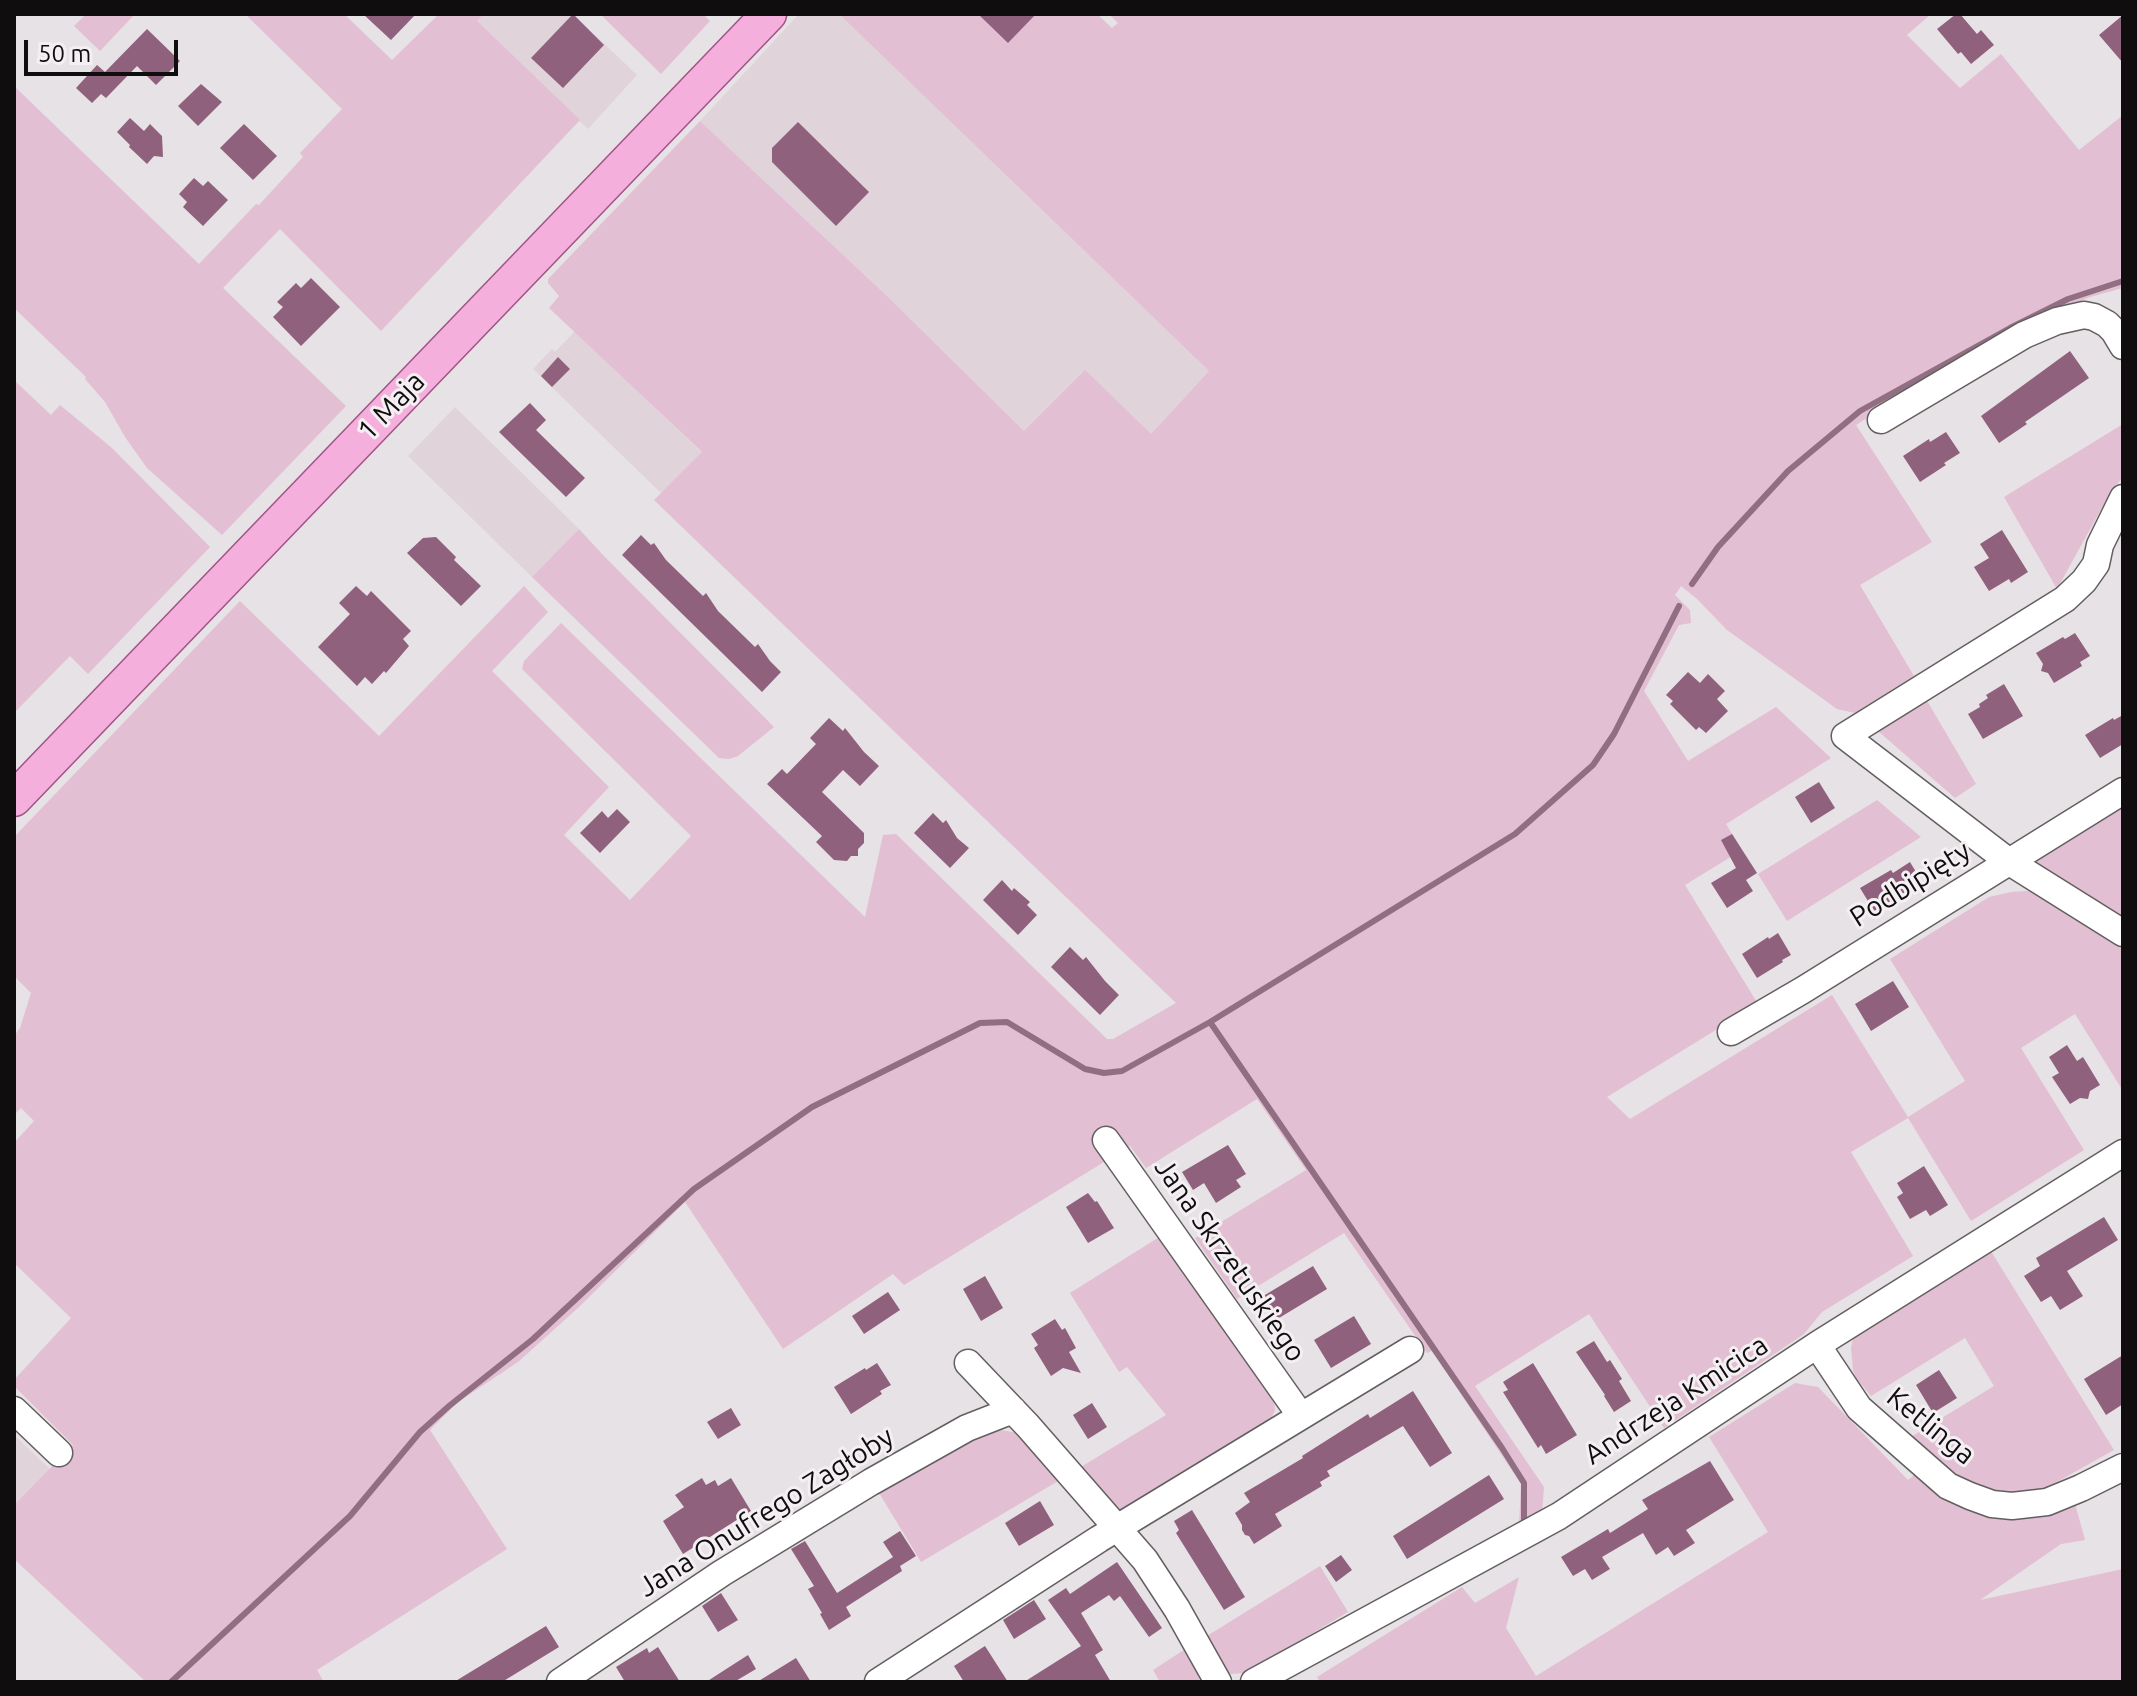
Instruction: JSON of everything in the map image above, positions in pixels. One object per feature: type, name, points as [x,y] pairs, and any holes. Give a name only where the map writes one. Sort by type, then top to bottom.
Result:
[{"type":"main road","name":"1 Maja","points":[[14,799],[769,14]]},
{"type":"street","points":[[1881,420],[2024,335],[2057,321],[2084,315],[2094,317],[2114,331],[2123,346]]},
{"type":"street","points":[[2123,498],[2100,545],[2096,564],[2065,599],[1845,736],[2008,861],[2123,933]]},
{"type":"street","points":[[2096,564],[2123,557]]},
{"type":"street","name":"Podbipięty","points":[[1731,1032],[2123,791]]},
{"type":"street","name":"Jana Skrzetuskiego","points":[[1106,1140],[1301,1416]]},
{"type":"street","name":"Andrzeja Kmicica","points":[[1254,1682],[1559,1516],[1817,1345],[2123,1153]]},
{"type":"street","name":"Ketlinga","points":[[1817,1345],[1859,1408],[1948,1486],[1970,1496],[1992,1504],[2012,1506],[2047,1502],[2123,1467]]},
{"type":"street","points":[[878,1682],[1118,1528],[1410,1350]]},
{"type":"street","points":[[968,1363],[1145,1560],[1218,1682]]},
{"type":"street","points":[[14,1410],[59,1453]]},
{"type":"street","name":"Jana Onufrego Zagłoby","points":[[560,1682],[594,1673],[722,1573],[871,1482],[967,1428],[1013,1410]]},
{"type":"shaded area","points":[[86,14],[134,15],[100,51],[74,26]]},
{"type":"shaded area","points":[[245,14],[344,14],[392,60],[439,14],[483,14],[477,21],[580,120],[381,331],[280,229],[223,288],[346,406],[222,535],[147,468],[86,377],[14,308],[14,86],[199,264],[256,204],[259,205],[303,157],[300,153],[342,109]]},
{"type":"shaded area","points":[[483,14],[573,14],[637,75],[588,129],[476,21]]},
{"type":"shaded area","points":[[600,14],[703,14],[710,21],[661,74]]},
{"type":"shaded area","points":[[799,14],[839,14],[1209,371],[1151,434],[1024,431],[887,296],[700,121]]},
{"type":"shaded area","points":[[839,14],[1097,14],[1112,28],[1118,23],[1109,14],[1931,14],[1907,35],[1960,88],[2001,54],[2079,150],[2122,116],[2123,288],[2090,297],[2048,315],[1856,425],[1932,542],[1860,585],[1914,676],[1855,713],[1837,709],[1727,630],[1681,586],[1675,595],[1690,610],[1691,623],[1679,625],[1644,691],[1688,761],[1776,707],[1831,758],[1726,824],[1742,850],[1685,885],[1758,1004],[1607,1097],[1630,1119],[1832,995],[1908,1117],[1965,1081],[1890,959],[1989,897],[2025,891],[2045,892],[2123,941],[2123,1091],[2075,1014],[2021,1048],[2084,1150],[1971,1221],[1908,1118],[1851,1152],[1913,1256],[1822,1312],[1804,1334],[1664,1428],[1589,1314],[1475,1386],[1544,1487],[1542,1513],[1519,1526],[1521,1484],[1432,1351],[1427,1353],[1344,1233],[1237,1299],[1195,1238],[1306,1170],[1257,1099],[1146,1168],[1130,1146],[904,1285],[893,1274],[783,1349],[685,1202],[579,1307],[518,1362],[458,1402],[430,1430],[507,1549],[317,1670],[324,1682],[146,1682],[14,1559],[14,1505],[73,1445],[14,1386],[14,1380],[71,1318],[14,1263],[14,1143],[34,1121],[21,1108],[14,1115],[14,1036],[20,1028],[31,993],[14,976],[14,837],[240,601],[379,736],[524,586],[548,612],[492,671],[609,787],[564,835],[630,900],[691,836],[522,669],[524,661],[561,623],[865,917],[883,835],[896,834],[1107,1039],[1113,1039],[1176,1003],[654,500],[702,452],[549,308],[559,296],[548,279],[700,121],[887,296],[1024,431],[1085,370],[1151,434],[1209,371]]},
{"type":"shaded area","points":[[575,331],[702,453],[661,493],[533,369]]},
{"type":"shaded area","points":[[14,380],[51,415],[60,405],[112,448],[210,547],[88,674],[70,656],[14,713]]},
{"type":"shaded area","points":[[455,407],[579,529],[532,577],[408,456]]},
{"type":"shaded area","points":[[2123,424],[2123,476],[2057,589],[2004,497]]},
{"type":"shaded area","points":[[579,529],[774,727],[738,756],[719,758],[532,577]]},
{"type":"shaded area","points":[[1926,699],[1976,784],[1955,798],[1878,731]]},
{"type":"shaded area","points":[[2123,796],[2123,921],[2034,862],[2035,849]]},
{"type":"shaded area","points":[[1877,800],[1921,837],[1787,921],[1758,874]]},
{"type":"shaded area","points":[[1161,1236],[1274,1399],[1275,1410],[1268,1425],[1116,1515],[1076,1470],[1166,1415],[1127,1367],[1119,1372],[1070,1293]]},
{"type":"shaded area","points":[[1989,1248],[2114,1450],[2046,1488],[2007,1493],[1971,1489],[1911,1437],[1994,1386],[1965,1338],[1871,1396],[1853,1370],[1851,1348],[1854,1334]]},
{"type":"shaded area","points":[[1795,1383],[1818,1387],[1908,1480],[1919,1471],[1947,1494],[2074,1500],[2085,1540],[2061,1544],[1980,1600],[2123,1569],[2123,1682],[1320,1682],[1317,1677],[1462,1587],[1475,1603],[1519,1577],[1506,1628],[1536,1676],[1768,1532],[1709,1437]]},
{"type":"shaded area","points":[[989,1428],[1018,1433],[1065,1477],[921,1562],[876,1488]]},
{"type":"shaded area","points":[[14,1435],[50,1469],[14,1505]]},
{"type":"shaded area","points":[[1320,1566],[1348,1612],[1246,1673],[1230,1674],[1215,1662],[1202,1639]]},
{"type":"shaded area","points":[[1190,1646],[1200,1682],[1160,1682],[1153,1670]]},
{"type":"building","points":[[363,14],[416,14],[391,40]]},
{"type":"building","points":[[573,14],[604,45],[563,88],[531,58]]},
{"type":"building","points":[[978,14],[1036,14],[1008,43]]},
{"type":"building","points":[[1960,14],[1977,34],[1981,30],[1994,45],[1971,64],[1937,29]]},
{"type":"building","points":[[2123,15],[2123,63],[2099,35]]},
{"type":"building","points":[[147,29],[180,61],[156,85],[137,66],[106,98],[101,94],[92,103],[76,88],[97,65],[105,72]]},
{"type":"building","points":[[201,84],[222,102],[198,126],[178,106]]},
{"type":"building","points":[[130,118],[144,131],[150,124],[162,136],[163,157],[154,156],[147,164],[129,147],[117,132]]},
{"type":"building","points":[[798,122],[869,192],[836,226],[772,162],[772,148]]},
{"type":"building","points":[[244,124],[277,156],[253,180],[220,148]]},
{"type":"building","points":[[194,178],[203,186],[208,181],[228,200],[203,226],[183,207],[187,202],[179,194]]},
{"type":"building","points":[[311,278],[340,307],[301,346],[273,317],[283,307],[277,302],[296,283],[301,288]]},
{"type":"building","points":[[2070,351],[2089,378],[1999,443],[1981,416]]},
{"type":"building","points":[[558,357],[570,369],[552,387],[541,376]]},
{"type":"building","points":[[530,403],[546,420],[536,430],[585,478],[566,497],[499,432]]},
{"type":"building","points":[[1946,432],[1960,453],[1920,482],[1903,456]]},
{"type":"building","points":[[2002,530],[2028,572],[2011,583],[2009,579],[1989,591],[1974,567],[1989,558],[1980,544]]},
{"type":"building","points":[[641,535],[651,545],[654,543],[666,560],[703,596],[706,593],[718,611],[755,647],[758,644],[781,672],[762,692],[622,555]]},
{"type":"building","points":[[436,537],[481,586],[461,606],[407,553],[423,538]]},
{"type":"building","points":[[356,586],[367,596],[371,591],[411,631],[403,639],[409,646],[386,673],[384,671],[372,684],[365,677],[357,686],[318,647],[350,614],[339,603]]},
{"type":"building","points":[[2075,633],[2090,656],[2080,662],[2082,666],[2054,683],[2048,673],[2041,671],[2043,664],[2036,653]]},
{"type":"building","points":[[1688,672],[1700,683],[1708,674],[1725,691],[1717,699],[1728,711],[1706,733],[1699,727],[1696,730],[1670,704],[1673,701],[1666,695]]},
{"type":"building","points":[[2004,684],[2023,716],[1983,739],[1968,714],[1980,707],[1979,704],[1988,698],[1986,695]]},
{"type":"building","points":[[2123,715],[2123,744],[2100,758],[2085,735]]},
{"type":"building","points":[[829,718],[843,731],[845,728],[879,766],[860,786],[843,770],[822,792],[864,833],[864,843],[858,849],[858,856],[851,856],[847,861],[834,860],[816,842],[822,836],[767,784],[782,769],[787,774],[816,744],[810,738]]},
{"type":"building","points":[[1819,782],[1835,808],[1811,823],[1795,797]]},
{"type":"building","points":[[617,809],[630,822],[600,853],[580,833],[602,811],[608,818]]},
{"type":"building","points":[[933,813],[943,823],[946,820],[957,838],[969,848],[950,868],[914,833]]},
{"type":"building","points":[[1732,834],[1757,873],[1746,880],[1753,891],[1727,908],[1711,883],[1736,868],[1721,840]]},
{"type":"building","points":[[1910,862],[1922,882],[1874,911],[1860,888]]},
{"type":"building","points":[[1002,880],[1012,891],[1014,888],[1030,902],[1027,905],[1037,915],[1018,935],[983,900]]},
{"type":"building","points":[[1778,933],[1791,955],[1757,978],[1742,954]]},
{"type":"building","points":[[1070,947],[1083,960],[1086,957],[1119,995],[1100,1015],[1051,967]]},
{"type":"building","points":[[1893,981],[1909,1007],[1871,1031],[1855,1004]]},
{"type":"building","points":[[2067,1045],[2077,1061],[2083,1057],[2100,1085],[2090,1091],[2088,1099],[2080,1098],[2070,1104],[2052,1077],[2059,1073],[2049,1057]]},
{"type":"building","points":[[1228,1145],[1246,1174],[1236,1180],[1241,1187],[1216,1203],[1204,1183],[1193,1190],[1182,1172]]},
{"type":"building","points":[[1924,1166],[1948,1205],[1930,1216],[1926,1210],[1910,1219],[1897,1197],[1903,1193],[1897,1183]]},
{"type":"building","points":[[1088,1193],[1097,1201],[1114,1228],[1088,1243],[1066,1207]]},
{"type":"building","points":[[2104,1217],[2118,1240],[2067,1271],[2083,1296],[2060,1310],[2051,1296],[2041,1302],[2024,1276],[2040,1266],[2036,1258]]},
{"type":"building","points":[[1313,1266],[1327,1289],[1274,1321],[1260,1298]]},
{"type":"building","points":[[985,1276],[1003,1308],[981,1321],[963,1289]]},
{"type":"building","points":[[888,1292],[900,1310],[864,1334],[852,1316]]},
{"type":"building","points":[[1354,1316],[1371,1344],[1331,1368],[1314,1340]]},
{"type":"building","points":[[1055,1319],[1062,1330],[1065,1328],[1076,1348],[1069,1352],[1081,1373],[1063,1368],[1051,1376],[1034,1348],[1038,1345],[1031,1334]]},
{"type":"building","points":[[1594,1341],[1622,1379],[1619,1381],[1631,1401],[1614,1412],[1576,1352]]},
{"type":"building","points":[[2123,1355],[2123,1404],[2106,1415],[2084,1379]]},
{"type":"building","points":[[877,1363],[891,1385],[851,1414],[834,1387]]},
{"type":"building","points":[[1533,1363],[1577,1435],[1546,1454],[1541,1445],[1538,1448],[1503,1392],[1508,1390],[1503,1382]]},
{"type":"building","points":[[1939,1370],[1957,1398],[1933,1413],[1916,1385]]},
{"type":"building","points":[[1413,1391],[1452,1453],[1430,1467],[1403,1426],[1327,1471],[1330,1476],[1320,1482],[1322,1486],[1275,1514],[1282,1526],[1254,1544],[1245,1535],[1235,1513],[1250,1502],[1244,1493],[1368,1414],[1370,1418]]},
{"type":"building","points":[[1092,1403],[1107,1427],[1088,1439],[1073,1415]]},
{"type":"building","points":[[731,1408],[741,1425],[718,1439],[707,1422]]},
{"type":"building","points":[[1710,1461],[1734,1500],[1686,1530],[1695,1543],[1674,1556],[1668,1547],[1656,1555],[1643,1533],[1602,1557],[1610,1569],[1592,1580],[1585,1569],[1573,1576],[1561,1557],[1608,1529],[1610,1533],[1648,1509],[1642,1500]]},
{"type":"building","points":[[1489,1475],[1504,1499],[1407,1559],[1393,1536]]},
{"type":"building","points":[[702,1478],[706,1485],[715,1480],[718,1486],[731,1478],[751,1511],[683,1554],[663,1521],[684,1507],[675,1495]]},
{"type":"building","points":[[1040,1501],[1054,1525],[1019,1546],[1005,1523]]},
{"type":"building","points":[[1192,1510],[1245,1597],[1224,1610],[1176,1533],[1179,1530],[1174,1521]]},
{"type":"building","points":[[900,1531],[916,1556],[900,1566],[902,1571],[846,1607],[851,1616],[829,1630],[808,1589],[814,1586],[791,1549],[805,1541],[837,1593],[893,1557],[883,1542]]},
{"type":"building","points":[[1341,1555],[1352,1570],[1336,1582],[1325,1566]]},
{"type":"building","points":[[1117,1562],[1162,1628],[1149,1637],[1120,1596],[1114,1601],[1109,1595],[1081,1613],[1103,1650],[1095,1655],[1111,1682],[1024,1682],[1081,1646],[1048,1600],[1066,1588],[1070,1594]]},
{"type":"building","points":[[721,1593],[738,1620],[718,1632],[702,1606]]},
{"type":"building","points":[[1034,1600],[1046,1619],[1014,1639],[1003,1620]]},
{"type":"building","points":[[546,1626],[559,1647],[502,1682],[454,1682]]},
{"type":"building","points":[[985,1646],[1008,1682],[964,1682],[954,1666]]},
{"type":"building","points":[[658,1647],[680,1682],[625,1682],[616,1667],[647,1648],[649,1653]]},
{"type":"building","points":[[748,1655],[756,1669],[734,1682],[706,1682]]},
{"type":"building","points":[[796,1658],[811,1682],[757,1682]]},
{"type":"waterway","points":[[1692,584],[1718,547],[1788,471],[1860,411],[2068,299],[2123,281]]},
{"type":"waterway","points":[[171,1682],[350,1516],[420,1432],[533,1339],[694,1189],[812,1107],[980,1023],[1007,1022],[1085,1069],[1104,1073],[1122,1071],[1210,1022],[1515,834],[1593,765],[1614,734],[1679,606]]},
{"type":"waterway","points":[[1210,1022],[1502,1448],[1524,1483],[1524,1519]]}]
